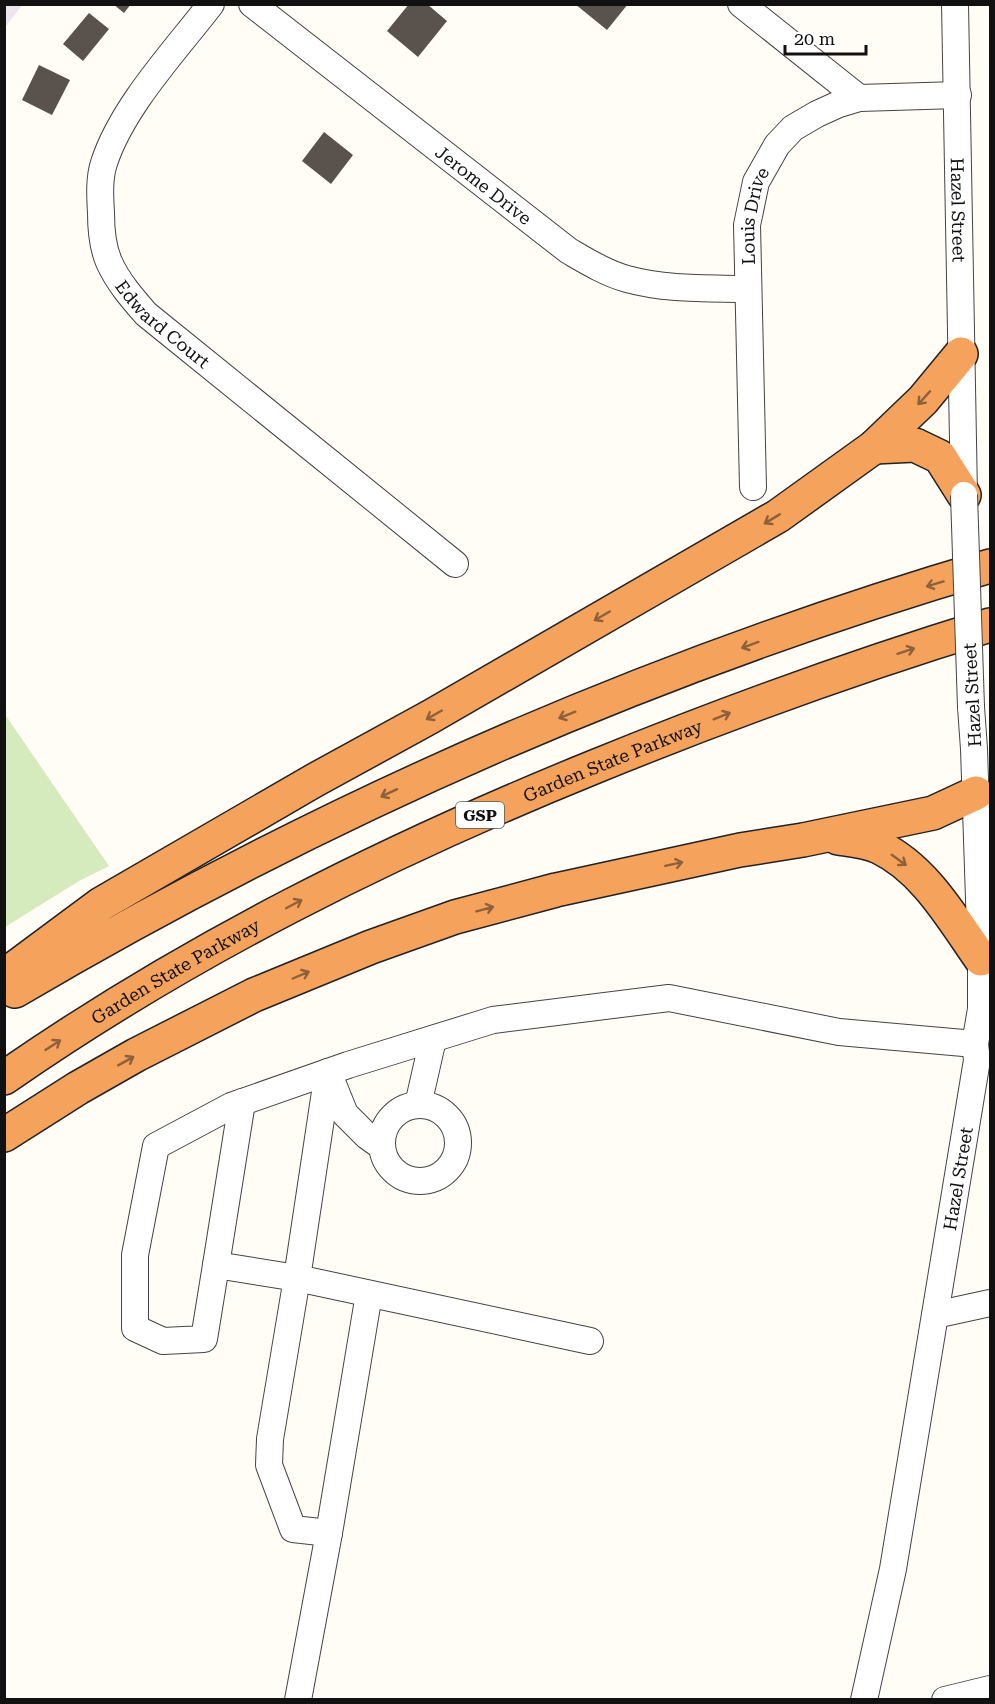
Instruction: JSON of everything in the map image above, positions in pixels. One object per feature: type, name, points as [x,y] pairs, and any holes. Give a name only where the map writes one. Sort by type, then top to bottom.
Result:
[{"type":"highway","points":[[4,976],[101,904],[778,516],[874,447],[923,400],[961,354]]},
{"type":"highway","points":[[874,447],[915,445],[940,457],[964,495]]},
{"type":"highway","points":[[4,997],[181,897],[321,826],[546,723],[716,657],[990,566]]},
{"type":"highway","name":"Garden State Parkway","points":[[4,1078],[107,1010],[180,966],[298,901],[397,853],[562,780],[735,711],[909,650],[990,625]]},
{"type":"highway","points":[[4,1135],[78,1088],[147,1050],[254,995],[371,946],[455,917],[556,890],[740,850],[803,840],[933,813],[976,793]]},
{"type":"highway","points":[[803,840],[833,838],[860,841],[878,847],[897,858],[915,872],[933,891],[981,959]]},
{"type":"street","name":"Edward Court","points":[[211,4],[135,103],[114,138],[103,164],[100,187],[101,234],[109,261],[124,289],[146,314],[455,564]]},
{"type":"street","name":"Jerome Drive","points":[[252,4],[569,251],[598,268],[626,279],[653,285],[681,288],[747,289]]},
{"type":"street","points":[[741,4],[859,98]]},
{"type":"street","name":"Hazel Street","points":[[864,1700],[893,1569],[976,1060],[975,1044],[981,1009],[976,793],[982,747],[971,707],[964,495],[955,4]]},
{"type":"street","name":"Louis Drive","points":[[753,487],[747,225],[756,182],[766,162],[777,145],[793,128],[832,107],[859,98],[958,95]]},
{"type":"street","points":[[242,1102],[204,1339],[163,1341],[135,1328],[135,1255],[156,1146],[231,1106],[242,1102],[328,1072],[493,1020],[669,998],[839,1032],[975,1044]]},
{"type":"street","points":[[418,1105],[433,1039]]},
{"type":"street","points":[[328,1072],[345,1114],[367,1136],[381,1146]]},
{"type":"street","points":[[328,1072],[270,1439],[269,1465],[293,1529],[329,1533]]},
{"type":"street","points":[[418,1105],[441,1112],[450,1120],[456,1132],[458,1145],[449,1168],[439,1176],[427,1181],[414,1181],[391,1170],[384,1159],[381,1146],[382,1134],[387,1123],[395,1114],[406,1107],[418,1105]]},
{"type":"street","points":[[216,1265],[297,1278],[590,1341]]},
{"type":"street","points":[[298,1700],[369,1294]]},
{"type":"street","points":[[935,1315],[990,1303]]},
{"type":"street","points":[[945,1700],[990,1689]]},
{"type":"shaded area","points":[[4,5],[22,5],[5,28]]},
{"type":"green space","points":[[4,713],[109,866],[79,881],[5,927]]},
{"type":"building","points":[[113,4],[131,4],[124,13]]},
{"type":"building","points":[[409,4],[427,4],[447,21],[418,57],[387,31]]},
{"type":"building","points":[[575,4],[628,4],[607,30]]},
{"type":"building","points":[[89,13],[109,29],[83,61],[63,44]]},
{"type":"building","points":[[39,65],[70,80],[52,115],[22,100]]},
{"type":"building","points":[[324,132],[353,155],[331,184],[302,161]]}]
